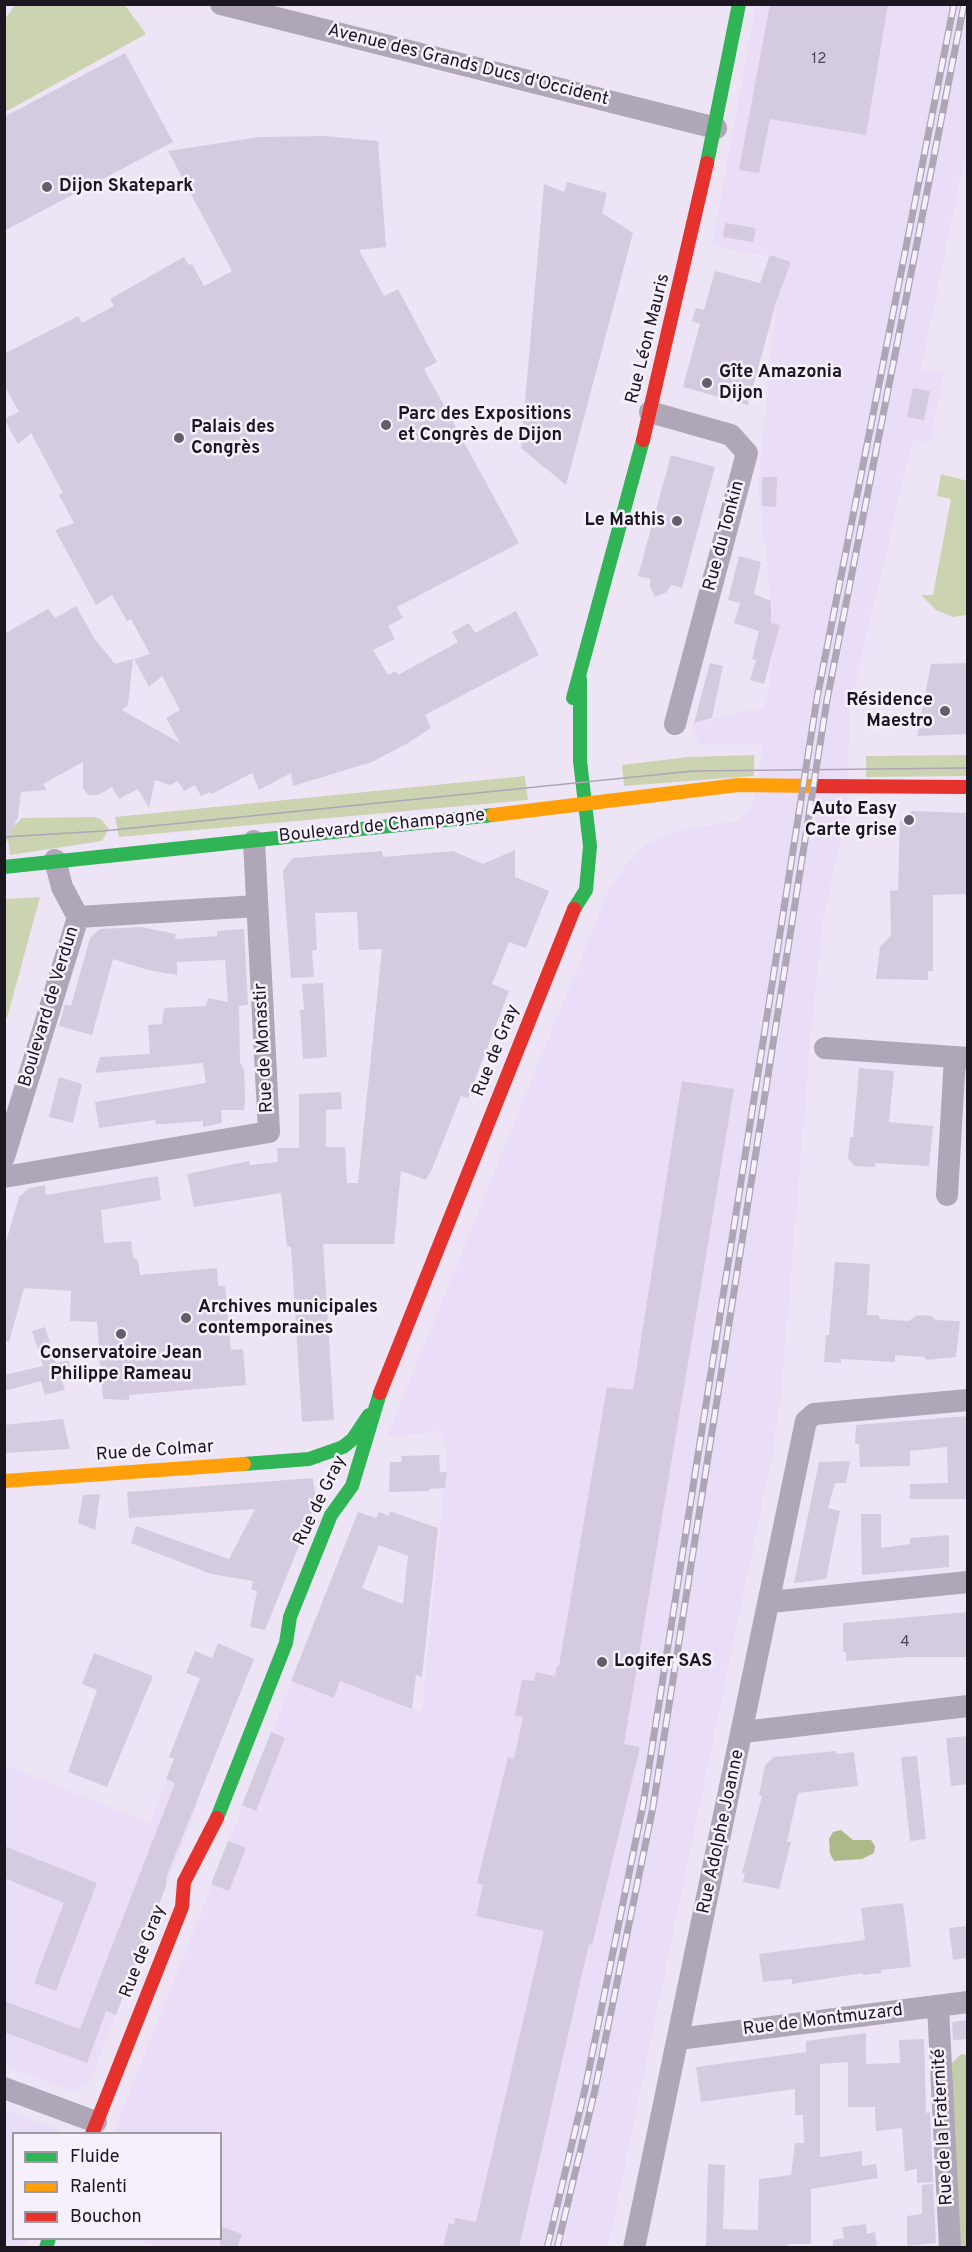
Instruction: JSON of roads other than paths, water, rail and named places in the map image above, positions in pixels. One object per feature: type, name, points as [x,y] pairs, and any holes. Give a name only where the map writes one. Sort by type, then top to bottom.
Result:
[{"type":"main road","name":"Rue Léon Mauris","points":[[566,725],[650,412],[716,128],[739,4]]},
{"type":"main road","name":"Rue Léon Mauris","points":[[579,679],[579,754],[586,805]]},
{"type":"main road","name":"Boulevard de Champagne","points":[[4,867],[55,860],[570,812],[586,805],[729,785],[832,784],[968,787]]},
{"type":"main road","points":[[567,791],[570,812]]},
{"type":"main road","name":"Rue de Gray","points":[[94,2128],[182,1907],[184,1882],[194,1858],[208,1839],[286,1643],[290,1617],[331,1515],[352,1486],[371,1430],[374,1408],[569,916],[586,890],[590,846],[586,805]]},
{"type":"main road","name":"Rue de Gray","points":[[569,916],[574,882],[574,855]]},
{"type":"main road","name":"Rue de Colmar","points":[[4,1481],[309,1459],[343,1447],[353,1438],[374,1408]]},
{"type":"main road","name":"Rue de Colmar","points":[[309,1459],[333,1464]]},
{"type":"main road","points":[[331,1515],[339,1480]]},
{"type":"street","name":"Avenue des Grands Ducs d'Occident","points":[[221,4],[716,128]]},
{"type":"street","name":"Rue du Tonkin","points":[[650,412],[731,435],[747,453],[675,724]]},
{"type":"street","name":"Rue de Monastir","points":[[4,1177],[269,1132],[255,841]]},
{"type":"street","name":"Boulevard de Verdun","points":[[4,1157],[78,916],[62,887],[55,860]]},
{"type":"street","points":[[78,916],[257,906]]},
{"type":"street","points":[[825,1048],[961,1058],[947,1195]]},
{"type":"street","name":"Rue Adolphe Joanne","points":[[634,2247],[809,1416],[968,1400]]},
{"type":"street","points":[[770,1602],[968,1582]]},
{"type":"street","points":[[743,1732],[968,1706]]},
{"type":"street","name":"Rue de Montmuzard","points":[[678,2039],[968,2002]]},
{"type":"street","name":"Rue de la Fraternité","points":[[938,2006],[950,2247]]},
{"type":"street","points":[[4,2088],[94,2128]]},
{"type":"tram line","points":[[4,837],[103,831],[693,771],[968,768]]},
{"type":"railway","points":[[547,2248],[585,2089],[643,1805],[817,698],[954,4]]},
{"type":"railway","points":[[557,2248],[595,2090],[653,1807],[827,700],[964,4]]},
{"type":"place","name":"Dijon Skatepark","points":[[47,187]]},
{"type":"place","name":"Gîte Amazonia Dijon","points":[[707,383]]},
{"type":"place","name":"Parc des Expositions et Congrès de Dijon","points":[[386,425]]},
{"type":"place","name":"Palais des Congrès","points":[[179,438]]},
{"type":"place","name":"Le Mathis","points":[[677,521]]},
{"type":"place","name":"Résidence Maestro","points":[[945,711]]},
{"type":"place","name":"Auto Easy Carte grise","points":[[909,820]]},
{"type":"place","name":"Archives municipales contemporaines","points":[[186,1318]]},
{"type":"place","name":"Conservatoire Jean Philippe Rameau","points":[[121,1334]]},
{"type":"place","name":"Logifer SAS","points":[[602,1662]]}]
